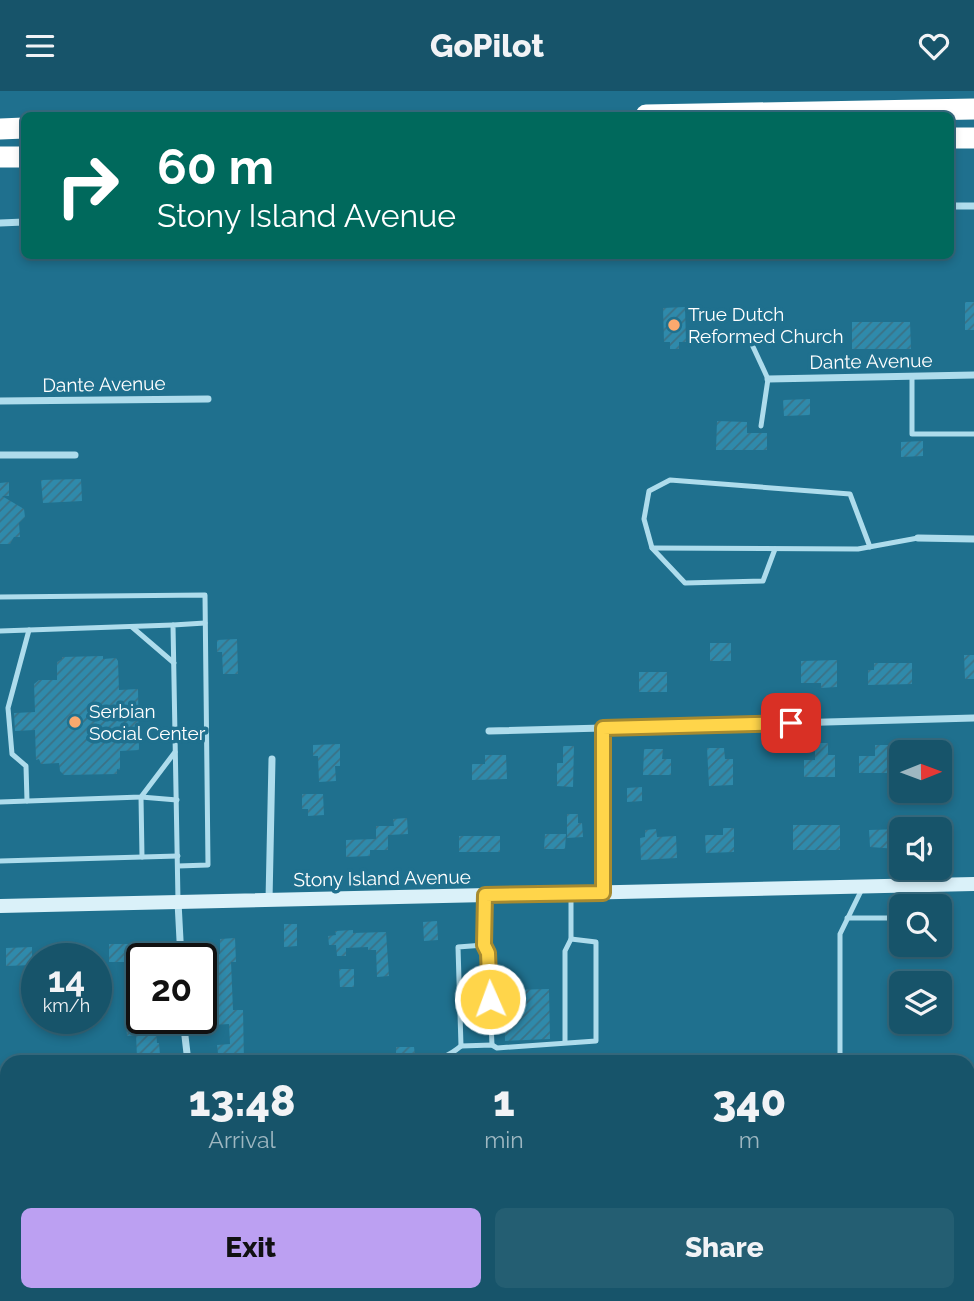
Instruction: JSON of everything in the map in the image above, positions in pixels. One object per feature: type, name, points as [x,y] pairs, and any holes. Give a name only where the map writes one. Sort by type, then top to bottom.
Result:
[{"type":"highway","points":[[810,112],[974,109]]},
{"type":"highway","points":[[0,129],[21,128]]},
{"type":"highway","points":[[954,138],[974,138]]},
{"type":"highway","points":[[0,157],[21,157]]},
{"type":"street","points":[[954,206],[974,206]]},
{"type":"street","points":[[0,223],[21,222]]},
{"type":"street","name":"Dante Avenue","points":[[768,379],[974,375]]},
{"type":"street","name":"Dante Avenue","points":[[0,401],[208,399]]},
{"type":"street","points":[[0,455],[75,455]]},
{"type":"street","points":[[918,538],[974,539]]},
{"type":"street","points":[[489,730],[974,718]]},
{"type":"street","points":[[603,728],[603,893]]},
{"type":"street","points":[[269,900],[272,759]]},
{"type":"street","name":"Stony Island Avenue","points":[[0,907],[974,884]]},
{"type":"street","points":[[178,902],[180,943]]},
{"type":"street","points":[[185,1034],[187,1055]]},
{"type":"lane","points":[[700,339],[749,338],[768,379],[761,426]]},
{"type":"lane","points":[[912,376],[912,434],[974,434]]},
{"type":"lane","points":[[775,549],[762,581],[685,583],[652,548],[644,519],[649,491],[670,480],[850,495],[870,547]]},
{"type":"lane","points":[[652,548],[858,549],[918,538]]},
{"type":"lane","points":[[0,597],[205,595],[208,865],[178,866]]},
{"type":"lane","points":[[0,631],[205,623]]},
{"type":"lane","points":[[173,625],[178,902]]},
{"type":"lane","points":[[132,627],[174,663]]},
{"type":"lane","points":[[27,801],[26,766],[12,754],[8,708],[29,630]]},
{"type":"lane","points":[[142,857],[141,797],[176,752]]},
{"type":"lane","points":[[0,802],[141,797],[177,800]]},
{"type":"lane","points":[[0,861],[177,856]]},
{"type":"lane","points":[[928,885],[928,894]]},
{"type":"lane","points":[[840,1055],[840,934],[863,887]]},
{"type":"lane","points":[[565,1042],[565,951],[571,939],[571,893]]},
{"type":"lane","points":[[485,895],[484,945],[488,953],[492,1045]]},
{"type":"lane","points":[[847,918],[889,918]]},
{"type":"lane","points":[[450,1055],[461,1046],[492,1045],[497,1048],[596,1041],[596,942],[571,939]]},
{"type":"lane","points":[[461,1046],[458,947],[484,945]]},
{"type":"building","points":[[965,302],[974,302],[974,330],[965,330]]},
{"type":"building","name":"True Dutch Reformed Church","points":[[685,307],[686,342],[679,342],[679,349],[670,349],[670,342],[664,342],[663,308]]},
{"type":"building","points":[[852,322],[910,322],[911,349],[852,349]]},
{"type":"building","points":[[810,399],[810,415],[784,416],[783,400]]},
{"type":"building","points":[[717,421],[747,422],[747,433],[767,433],[767,450],[716,450]]},
{"type":"building","points":[[923,441],[923,456],[901,457],[901,442]]},
{"type":"building","points":[[81,479],[82,501],[43,503],[41,480]]},
{"type":"building","points":[[9,482],[9,496],[2,496],[24,509],[25,517],[19,523],[20,537],[14,537],[10,544],[0,544],[0,483]]},
{"type":"building","points":[[237,639],[238,674],[223,674],[222,652],[217,652],[217,640]]},
{"type":"building","points":[[710,643],[731,643],[731,661],[710,661]]},
{"type":"building","points":[[964,655],[974,655],[974,679],[965,679]]},
{"type":"building","name":"Serbian Social Center","points":[[103,656],[103,659],[116,658],[118,661],[119,690],[138,689],[139,750],[120,751],[120,770],[117,769],[117,774],[64,775],[60,771],[59,763],[41,764],[39,759],[36,760],[35,730],[15,731],[14,713],[35,712],[34,684],[39,680],[57,680],[57,662],[62,657]]},
{"type":"building","points":[[837,660],[837,687],[821,688],[821,683],[801,683],[801,661]]},
{"type":"building","points":[[874,663],[912,663],[912,684],[868,685],[868,670],[874,670]]},
{"type":"building","points":[[639,672],[667,672],[667,692],[639,692]]},
{"type":"building","points":[[815,743],[828,743],[828,755],[835,755],[835,777],[804,777],[804,760],[815,760]]},
{"type":"building","points":[[340,744],[340,766],[335,766],[336,781],[319,782],[318,756],[313,756],[313,745]]},
{"type":"building","points":[[875,745],[888,745],[888,773],[859,773],[859,756],[875,756]]},
{"type":"building","points":[[563,746],[574,746],[573,787],[557,786],[557,763],[563,763]]},
{"type":"building","points":[[707,748],[724,748],[725,759],[733,759],[733,785],[709,786]]},
{"type":"building","points":[[644,749],[663,749],[662,759],[671,759],[671,775],[643,775]]},
{"type":"building","points":[[485,755],[506,755],[507,779],[472,780],[472,764],[485,764]]},
{"type":"building","points":[[642,787],[642,801],[627,802],[627,788]]},
{"type":"building","points":[[302,794],[323,794],[324,815],[308,816],[308,809],[302,809]]},
{"type":"building","points":[[567,814],[578,814],[583,837],[567,838]]},
{"type":"building","points":[[407,818],[408,834],[388,835],[388,850],[370,850],[370,856],[346,857],[346,840],[376,839],[376,826],[394,826],[393,819]]},
{"type":"building","points":[[793,825],[840,825],[840,850],[793,850]]},
{"type":"building","points":[[723,828],[734,828],[734,852],[706,853],[705,835],[723,835]]},
{"type":"building","points":[[656,829],[657,837],[676,836],[677,858],[641,860],[640,838],[645,837],[645,830]]},
{"type":"building","points":[[889,829],[889,848],[870,847],[869,830]]},
{"type":"building","points":[[545,834],[566,834],[565,849],[544,849]]},
{"type":"building","points":[[459,836],[500,836],[500,852],[459,852]]},
{"type":"building","points":[[437,921],[438,940],[424,941],[423,922]]},
{"type":"building","points":[[284,924],[297,924],[297,946],[284,947]]},
{"type":"building","points":[[353,930],[353,933],[386,932],[389,976],[377,977],[376,950],[368,950],[368,947],[346,948],[346,956],[337,956],[336,945],[329,945],[328,936],[336,935],[335,931]]},
{"type":"building","points":[[235,938],[236,962],[231,962],[233,1010],[243,1010],[244,1055],[218,1055],[217,1045],[230,1044],[229,1024],[217,1025],[217,954],[220,954],[220,939]]},
{"type":"building","points":[[112,944],[126,944],[126,962],[112,962]]},
{"type":"building","points":[[21,947],[21,965],[6,966],[6,948]]},
{"type":"building","points":[[339,969],[354,969],[354,987],[340,987]]},
{"type":"building","points":[[549,989],[550,1039],[505,1041],[504,990]]},
{"type":"building","points":[[127,1034],[156,1034],[160,1055],[137,1055],[136,1035]]},
{"type":"building","points":[[396,1047],[414,1047],[415,1055],[396,1055]]},
{"type":"place","name":"True Dutch Reformed Church","points":[[674,325]]},
{"type":"place","name":"Serbian Social Center","points":[[75,722]]},
{"type":"route","points":[[490,999],[488,953],[484,945],[485,895],[603,893],[603,728],[791,723]]}]
